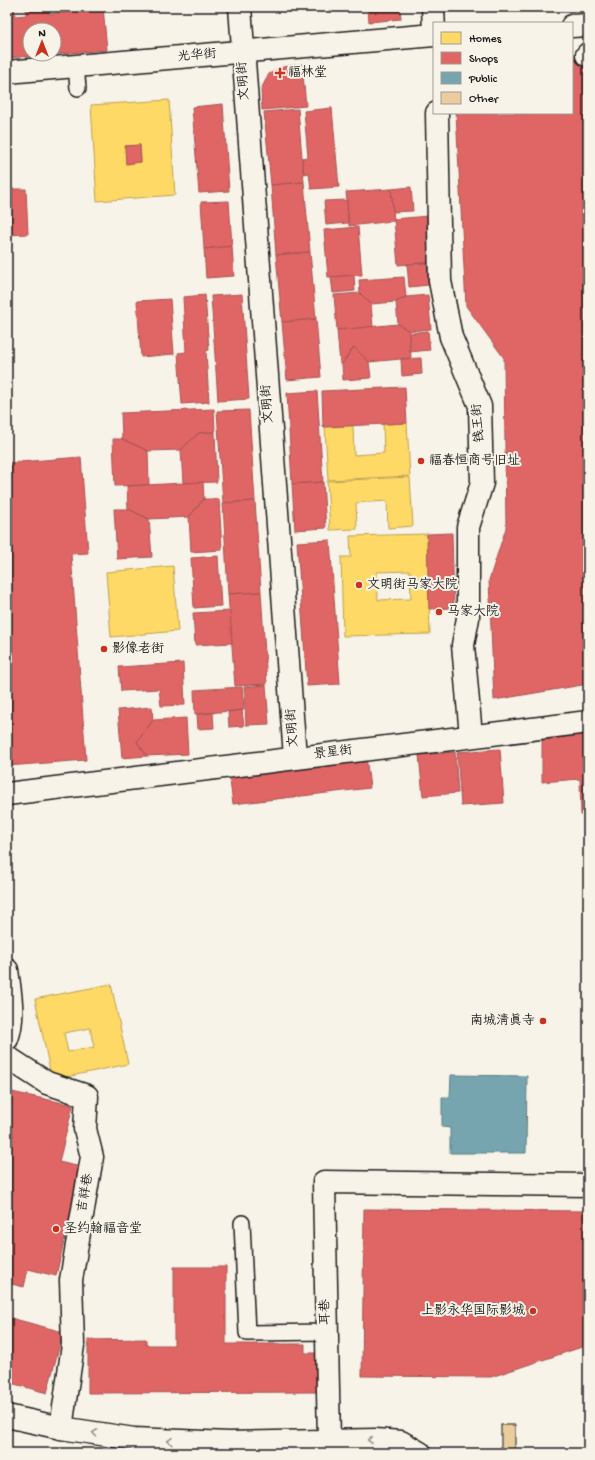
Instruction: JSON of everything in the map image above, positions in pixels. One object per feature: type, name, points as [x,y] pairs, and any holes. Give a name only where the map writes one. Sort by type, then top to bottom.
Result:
[{"type":"street","name":"文明街","points":[[240,7],[242,52],[295,757]]},
{"type":"street","points":[[433,7],[434,22]]},
{"type":"street","points":[[573,26],[588,25]]},
{"type":"street","name":"光华街","points":[[7,72],[433,35]]},
{"type":"street","name":"钱王街","points":[[437,114],[440,281],[451,337],[480,406],[482,483],[468,527],[468,618],[463,645],[471,736]]},
{"type":"street","name":"景星街","points":[[7,794],[295,757],[588,722]]},
{"type":"street","points":[[7,970],[12,1010],[11,1029],[7,1039]]},
{"type":"street","name":"吉祥巷","points":[[7,1057],[47,1083],[88,1096],[85,1129],[92,1157],[71,1280],[73,1345],[61,1428]]},
{"type":"street","name":"耳巷","points":[[329,1442],[324,1182],[588,1185]]},
{"type":"street","points":[[7,1416],[61,1428],[134,1439],[229,1444],[375,1440],[401,1442],[420,1453]]},
{"type":"lane","points":[[76,66],[78,88]]},
{"type":"lane","points":[[242,1223],[247,1333],[327,1332]]},
{"type":"building: Homes","points":[[169,100],[175,195],[97,201],[91,105]],"holes":[[[140,145],[141,162],[126,164],[125,146]]]},
{"type":"building: Homes","points":[[407,423],[410,476],[328,480],[325,427],[353,426],[354,455],[384,453],[383,424]]},
{"type":"building: Homes","points":[[410,477],[413,526],[388,528],[387,501],[356,503],[357,529],[330,530],[327,481]]},
{"type":"building: Homes","name":"文明街马家大院","points":[[427,534],[430,634],[343,636],[341,557],[351,557],[350,536]],"holes":[[[410,571],[411,599],[378,600],[377,572]]]},
{"type":"building: Homes","points":[[173,566],[178,631],[111,637],[106,572]]},
{"type":"building: Homes","points":[[111,984],[128,1064],[52,1080],[35,999]],"holes":[[[90,1028],[94,1047],[68,1052],[64,1033]]]},
{"type":"building: Shops","points":[[7,7],[14,7],[15,16],[26,15],[26,7],[48,7],[49,14],[67,12],[67,7],[103,7],[107,50],[62,54],[62,22],[22,22],[22,57],[7,58]]},
{"type":"building: Shops","points":[[368,7],[400,7],[401,19],[369,22]]},
{"type":"building: Shops","points":[[573,55],[588,55],[588,684],[494,700],[489,580],[506,528],[504,358],[466,306],[456,114],[573,114]]},
{"type":"building: Shops","points":[[302,64],[306,106],[262,110],[261,89],[269,74],[283,67]]},
{"type":"building: Shops","points":[[223,104],[229,191],[199,193],[192,107]]},
{"type":"building: Shops","points":[[332,108],[339,187],[311,189],[309,173],[304,174],[302,158],[308,157],[304,111]]},
{"type":"building: Shops","points":[[298,109],[304,182],[271,185],[264,112]]},
{"type":"building: Shops","points":[[140,145],[141,162],[126,164],[125,146]]},
{"type":"building: Shops","points":[[304,182],[310,252],[276,255],[271,185]]},
{"type":"building: Shops","points":[[411,187],[413,211],[393,212],[391,189]]},
{"type":"building: Shops","points":[[7,189],[26,189],[28,234],[7,235]]},
{"type":"building: Shops","points":[[391,189],[394,221],[349,226],[346,192]]},
{"type":"building: Shops","points":[[347,200],[348,223],[326,225],[324,201]]},
{"type":"building: Shops","points":[[229,201],[232,246],[204,249],[201,202]]},
{"type":"building: Shops","points":[[428,216],[432,262],[398,265],[394,219]]},
{"type":"building: Shops","points":[[358,227],[362,275],[328,277],[324,230]]},
{"type":"building: Shops","points":[[232,246],[234,276],[206,278],[204,249]]},
{"type":"building: Shops","points":[[310,252],[316,319],[282,322],[276,255]]},
{"type":"building: Shops","points":[[427,263],[429,285],[409,287],[407,264]]},
{"type":"building: Shops","points":[[354,275],[355,291],[333,293],[331,277]]},
{"type":"building: Shops","points":[[404,277],[406,297],[396,302],[371,304],[360,293],[359,280]]},
{"type":"building: Shops","points":[[360,293],[371,304],[373,327],[337,330],[334,295]]},
{"type":"building: Shops","points":[[242,294],[249,399],[218,401],[211,296]]},
{"type":"building: Shops","points":[[205,295],[209,350],[206,351],[209,402],[182,404],[178,353],[186,352],[183,297]]},
{"type":"building: Shops","points":[[428,295],[431,329],[409,331],[398,324],[396,302],[406,297]]},
{"type":"building: Shops","points":[[170,299],[174,354],[141,357],[137,301]]},
{"type":"building: Shops","points":[[316,319],[321,377],[287,380],[282,322]]},
{"type":"building: Shops","points":[[398,324],[409,331],[411,358],[369,362],[354,347],[342,364],[340,364],[337,330]]},
{"type":"building: Shops","points":[[428,331],[430,350],[410,352],[409,333]]},
{"type":"building: Shops","points":[[354,347],[369,362],[371,378],[343,380],[342,364]]},
{"type":"building: Shops","points":[[421,358],[422,374],[402,376],[401,359]]},
{"type":"building: Shops","points":[[405,387],[407,423],[323,427],[322,391]]},
{"type":"building: Shops","points":[[317,391],[323,482],[292,484],[287,393]]},
{"type":"building: Shops","points":[[214,409],[215,432],[199,433],[181,450],[148,451],[122,439],[121,413]]},
{"type":"building: Shops","points":[[249,410],[255,501],[223,503],[217,411]]},
{"type":"building: Shops","points":[[215,432],[217,482],[183,483],[181,450],[199,433]]},
{"type":"building: Shops","points":[[113,439],[122,439],[148,451],[149,485],[115,486]]},
{"type":"building: Shops","points":[[81,457],[88,553],[71,554],[86,760],[7,766],[7,463]]},
{"type":"building: Shops","points":[[203,482],[204,499],[189,517],[149,519],[128,509],[127,486]]},
{"type":"building: Shops","points":[[323,482],[326,528],[295,530],[292,484]]},
{"type":"building: Shops","points":[[204,499],[219,499],[222,550],[191,552],[189,517]]},
{"type":"building: Shops","points":[[255,501],[261,592],[228,594],[223,503]]},
{"type":"building: Shops","points":[[114,509],[128,509],[149,519],[152,557],[117,559]]},
{"type":"building: Shops","points":[[452,533],[454,608],[429,609],[427,534]]},
{"type":"building: Shops","points":[[330,540],[340,684],[307,686],[297,542]]},
{"type":"building: Shops","points":[[218,556],[221,606],[194,608],[191,558]]},
{"type":"building: Shops","points":[[261,592],[267,684],[235,686],[228,594]]},
{"type":"building: Shops","points":[[230,611],[232,643],[195,645],[193,613]]},
{"type":"building: Shops","points":[[183,663],[185,705],[161,706],[159,689],[121,691],[119,667]]},
{"type":"building: Shops","points":[[266,685],[269,724],[246,725],[244,687]]},
{"type":"building: Shops","points":[[242,687],[244,710],[195,714],[194,690]]},
{"type":"building: Shops","points":[[152,707],[153,720],[137,742],[147,756],[122,758],[118,710]]},
{"type":"building: Shops","points":[[242,710],[244,726],[229,727],[228,712]]},
{"type":"building: Shops","points":[[213,713],[214,728],[198,729],[197,714]]},
{"type":"building: Shops","points":[[186,718],[188,754],[147,756],[137,742],[153,720]]},
{"type":"building: Shops","points":[[588,730],[588,815],[581,815],[580,779],[542,782],[542,734]]},
{"type":"building: Shops","points":[[500,749],[504,803],[461,806],[457,752]]},
{"type":"building: Shops","points":[[455,752],[458,793],[423,796],[419,755]]},
{"type":"building: Shops","points":[[366,756],[370,788],[233,804],[229,773]]},
{"type":"building: Shops","points":[[7,1091],[73,1105],[59,1162],[81,1167],[56,1276],[28,1269],[24,1287],[7,1283]]},
{"type":"building: Shops","points":[[364,1209],[588,1211],[588,1345],[491,1377],[362,1376]]},
{"type":"building: Shops","points":[[174,1267],[226,1267],[226,1344],[305,1344],[305,1353],[318,1353],[318,1392],[88,1393],[88,1340],[146,1339],[146,1345],[174,1345]]},
{"type":"building: Shops","points":[[7,1317],[63,1332],[47,1393],[7,1382]]},
{"type":"building: Public","points":[[451,1075],[527,1076],[526,1153],[450,1153],[450,1128],[442,1127],[442,1097],[450,1097]]},
{"type":"building: Other","points":[[501,1425],[515,1425],[515,1453],[501,1453]]},
{"type":"place","name":"福林堂","points":[[280,73]]},
{"type":"place","name":"福春恒商号旧址","points":[[421,461]]},
{"type":"place","name":"文明街马家大院","points":[[359,585]]},
{"type":"place","name":"马家大院","points":[[439,612]]},
{"type":"place","name":"影像老街","points":[[104,649]]},
{"type":"place","name":"南城清真寺","points":[[543,1021]]},
{"type":"place","name":"圣约翰福音堂","points":[[56,1229]]},
{"type":"place","name":"上影永华国际影城","points":[[533,1311]]}]
